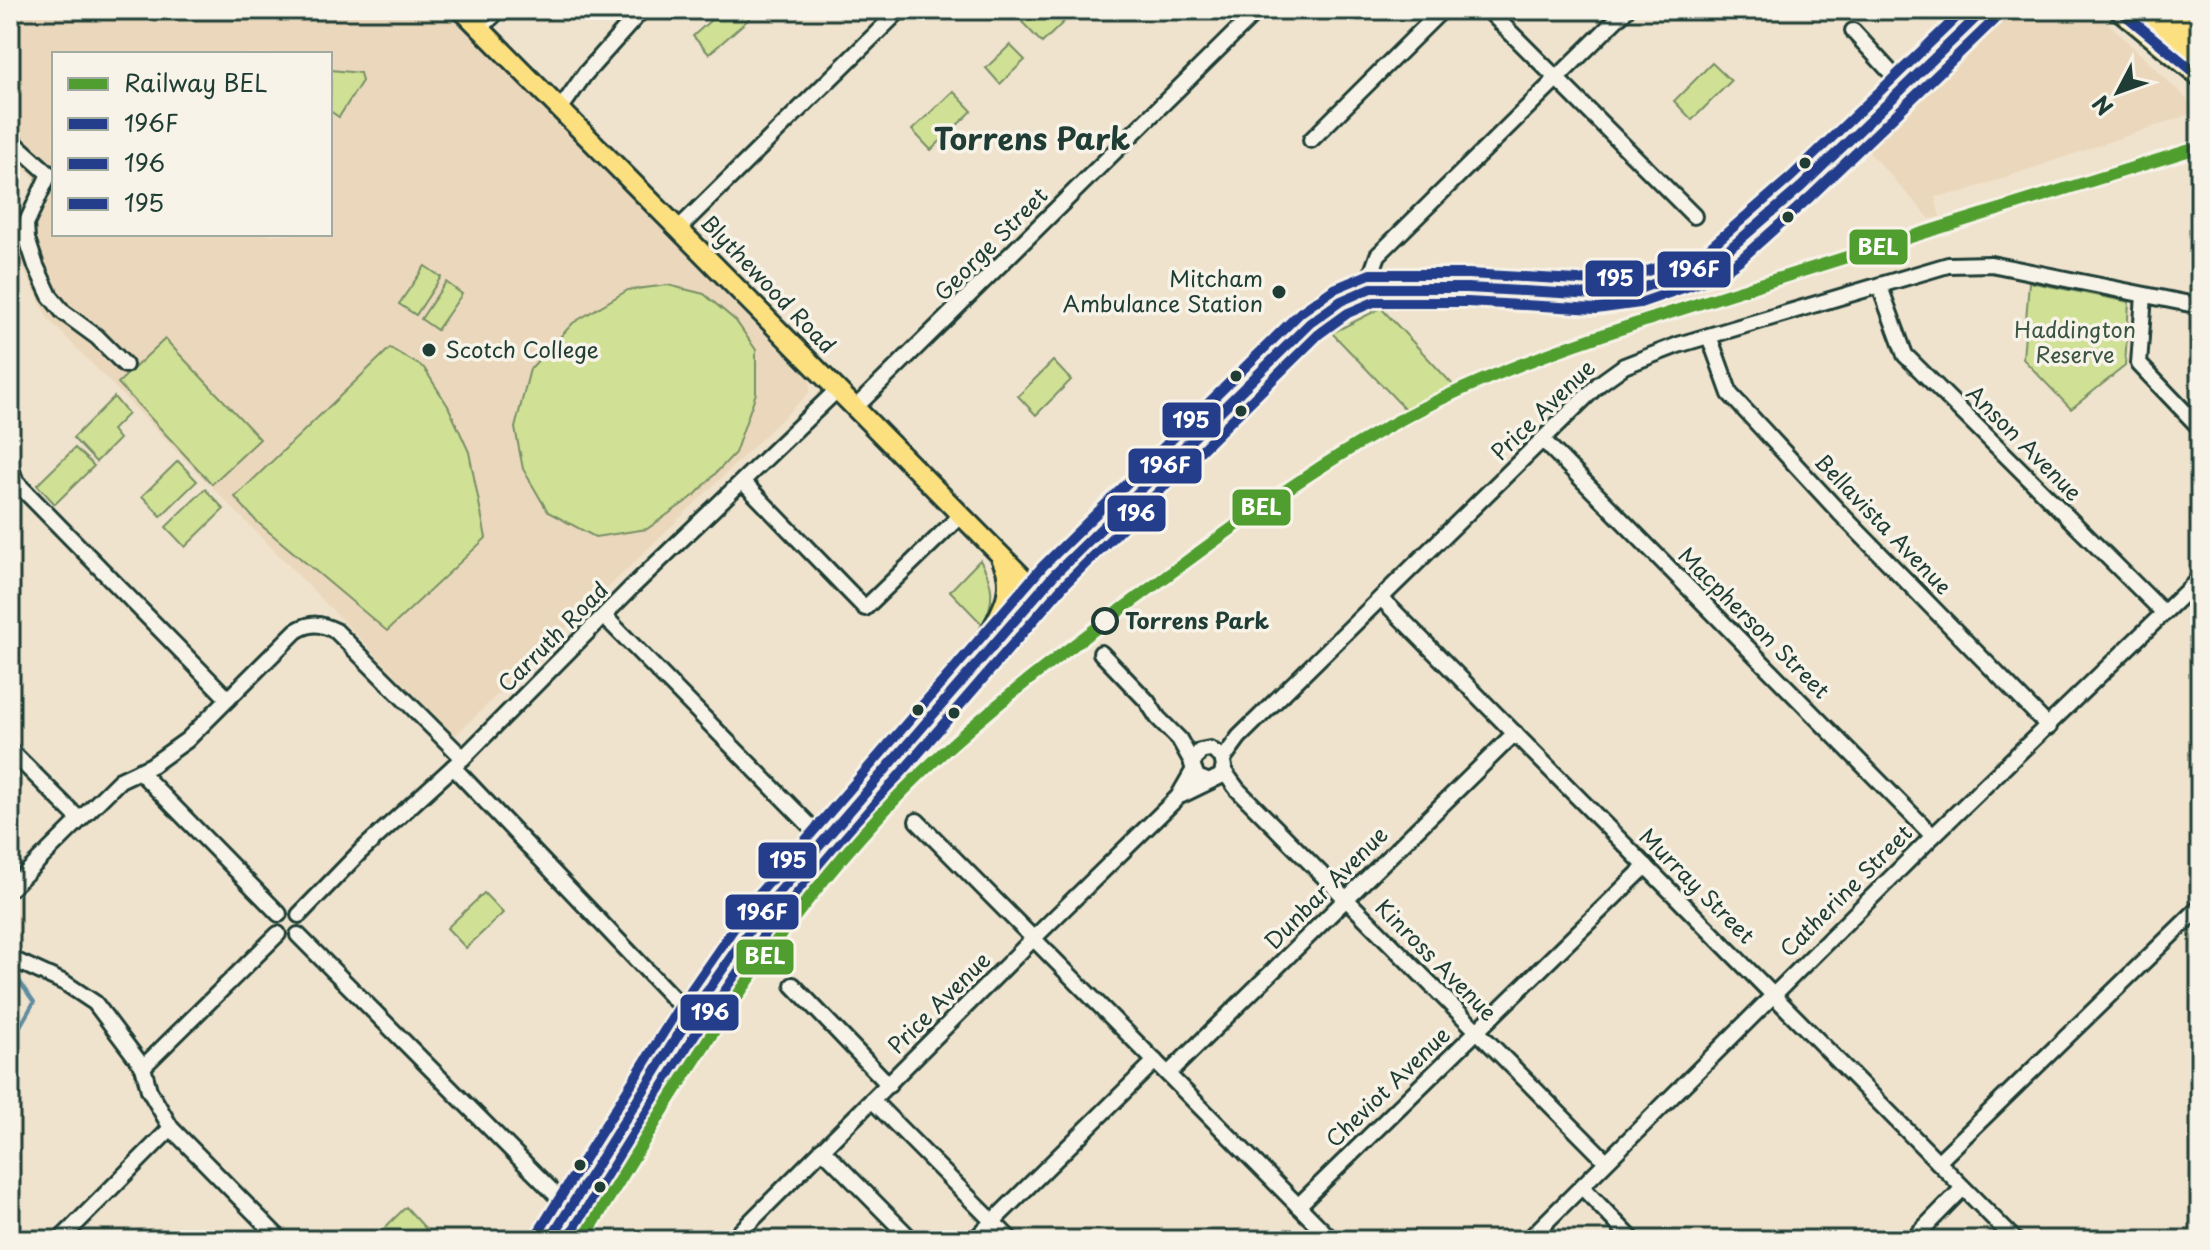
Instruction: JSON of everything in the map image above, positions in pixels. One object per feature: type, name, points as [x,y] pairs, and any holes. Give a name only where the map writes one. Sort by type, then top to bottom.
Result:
[{"type":"main road","name":"Blythewood Road","points":[[462,10],[1038,593]]},
{"type":"main road","points":[[550,1240],[690,1016],[763,911],[1038,593],[1310,323],[1341,301],[1371,288],[1467,288],[1596,295],[1636,290],[1713,263],[1732,249],[1905,88],[1984,10]]},
{"type":"main road","points":[[2119,10],[2200,77]]},
{"type":"main road","points":[[2142,10],[2175,20],[2200,33]]},
{"type":"main road","points":[[2142,10],[2200,58]]},
{"type":"main road","points":[[972,667],[1009,594],[1011,582],[996,549]]},
{"type":"street","points":[[480,28],[493,16],[494,10]]},
{"type":"street","points":[[561,108],[585,74],[642,10]]},
{"type":"street","points":[[679,228],[900,10]]},
{"type":"street","points":[[1311,140],[1442,10]]},
{"type":"street","points":[[1488,10],[1694,216]]},
{"type":"street","points":[[1371,288],[1378,255],[1626,10]]},
{"type":"street","name":"George Street","points":[[856,407],[1250,13]]},
{"type":"street","points":[[1853,31],[1905,88]]},
{"type":"street","points":[[10,139],[49,174],[26,224],[27,239],[50,296],[63,312],[97,337],[125,365]]},
{"type":"street","name":"Price Avenue","points":[[732,1240],[1034,938],[1178,797],[1215,765],[1239,737],[1599,384],[1624,366],[1709,336],[1948,265],[1971,262],[2200,306]]},
{"type":"street","name":"Anson Avenue","points":[[1880,287],[1905,355],[2163,612]]},
{"type":"street","points":[[2144,295],[2139,364],[2200,428]]},
{"type":"street","name":"Bellavista Avenue","points":[[1709,336],[1730,394],[1839,512],[2049,727]]},
{"type":"street","name":"Carruth Road","points":[[299,915],[361,851],[458,763],[838,389]]},
{"type":"street","name":"Macpherson Street","points":[[1543,440],[1933,836]]},
{"type":"street","points":[[10,466],[16,482],[228,699]]},
{"type":"street","points":[[743,482],[865,608],[961,515]]},
{"type":"street","name":"Catherine Street","points":[[1528,1240],[1933,836],[2200,578]]},
{"type":"street","name":"Murray Street","points":[[1381,598],[2015,1240]]},
{"type":"street","points":[[604,616],[823,839]]},
{"type":"street","points":[[10,889],[120,780],[152,765],[187,740],[296,631],[309,623],[320,624],[336,631],[690,1016]]},
{"type":"street","name":"Kinross Avenue","points":[[1101,653],[1147,701],[1158,718],[1179,739],[1215,765],[1606,1161]]},
{"type":"street","name":"Dunbar Avenue","points":[[1168,1074],[1515,733]]},
{"type":"street","name":"Kinross Avenue","points":[[1179,739],[1193,767]]},
{"type":"street","points":[[10,750],[79,819]]},
{"type":"street","name":"Price Avenue","points":[[1178,797],[1196,754],[1215,765]]},
{"type":"street","points":[[1193,767],[1197,777],[1215,765]]},
{"type":"street","points":[[139,771],[279,914]]},
{"type":"street","points":[[917,821],[1332,1240]]},
{"type":"street","name":"Cheviot Avenue","points":[[1298,1206],[1646,866]]},
{"type":"street","points":[[1938,1162],[2200,907]]},
{"type":"street","points":[[294,911],[299,915],[302,929],[298,935],[285,938],[278,934],[275,921],[279,914],[294,911]]},
{"type":"street","points":[[143,1067],[278,934]]},
{"type":"street","points":[[298,935],[570,1209]]},
{"type":"street","points":[[10,958],[65,983],[95,1003],[143,1067],[149,1090],[171,1128],[281,1240]]},
{"type":"street","points":[[793,985],[889,1085]]},
{"type":"street","points":[[974,1240],[1155,1061]]},
{"type":"street","points":[[872,1100],[1011,1240]]},
{"type":"street","points":[[60,1240],[171,1128]]},
{"type":"street","points":[[822,1149],[912,1240]]},
{"type":"street","points":[[1582,1187],[1633,1240]]},
{"type":"street","points":[[1912,1240],[1963,1188]]},
{"type":"shaded area","name":"Scotch College","points":[[10,10],[448,10],[810,380],[810,392],[455,736],[48,319],[10,242],[40,184],[10,155]]},
{"type":"shaded area","points":[[2011,10],[2095,10],[2199,111],[1963,192],[1935,197],[1940,217],[1930,219],[1866,149]]},
{"type":"green space","points":[[722,10],[743,10],[750,18],[709,54],[693,36]]},
{"type":"green space","points":[[1034,10],[1076,10],[1042,43],[1022,22]]},
{"type":"green space","points":[[1010,45],[1025,60],[1000,84],[986,68]]},
{"type":"green space","points":[[1712,63],[1731,81],[1692,120],[1674,101]]},
{"type":"green space","points":[[332,70],[360,73],[362,81],[339,117],[332,112]]},
{"type":"green space","points":[[953,91],[972,111],[931,150],[912,130]]},
{"type":"green space","points":[[425,266],[441,277],[416,315],[399,304]]},
{"type":"green space","points":[[446,282],[462,294],[437,330],[421,319]]},
{"type":"green space","name":"Haddington Reserve","points":[[2029,282],[2129,302],[2125,366],[2071,409],[2023,359]]},
{"type":"green space","points":[[668,285],[704,294],[736,321],[756,350],[756,393],[735,453],[695,495],[647,529],[595,537],[548,512],[523,469],[515,428],[530,369],[573,323],[628,290]]},
{"type":"green space","points":[[1381,308],[1454,386],[1405,409],[1332,333]]},
{"type":"green space","points":[[165,339],[260,439],[212,484],[118,383]]},
{"type":"green space","points":[[390,348],[424,368],[448,406],[469,452],[486,538],[387,631],[256,521],[235,497]]},
{"type":"green space","points":[[1053,361],[1071,380],[1036,415],[1018,396]]},
{"type":"green space","points":[[114,397],[128,414],[112,430],[119,439],[96,462],[73,438]]},
{"type":"green space","points":[[75,448],[94,466],[55,504],[37,485]]},
{"type":"green space","points":[[178,461],[197,481],[161,516],[142,496]]},
{"type":"green space","points":[[205,489],[224,509],[185,547],[166,527]]},
{"type":"green space","points":[[980,560],[991,592],[990,608],[983,625],[950,591]]},
{"type":"green space","points":[[484,893],[503,913],[466,948],[447,928]]},
{"type":"green space","points":[[406,1207],[426,1229],[414,1240],[372,1240]]},
{"type":"waterway","points":[[10,968],[34,1002],[19,1028],[10,1068]]},
{"type":"rail line","name":"BEL","points":[[583,1240],[691,1065],[768,952],[854,844],[900,794],[965,733],[1033,676],[1303,479],[1370,437],[1439,400],[1559,350],[2200,147]]},
{"type":"transit line","name":"195","points":[[538,1233],[678,1009],[752,902],[1043,566],[1301,312],[1334,289],[1370,274],[1468,274],[1596,281],[1633,276],[1706,251],[1791,177],[1964,10]]},
{"type":"transit line","name":"196F","points":[[550,1240],[690,1016],[763,911],[1054,575],[1310,323],[1341,301],[1371,288],[1467,288],[1596,295],[1636,290],[1713,263],[1801,187],[1984,10]]},
{"type":"transit line","name":"196F","points":[[2119,10],[2200,77]]},
{"type":"transit line","name":"196","points":[[567,1240],[702,1024],[774,920],[1064,585],[1319,334],[1348,313],[1374,302],[1467,302],[1596,309],[1640,303],[1718,276],[1810,197],[1994,20]]},
{"type":"transit line","name":"196","points":[[2133,21],[2191,69]]},
{"type":"place","name":"Mitcham Ambulance Station","points":[[1279,292]]},
{"type":"place","name":"Scotch College","points":[[429,350]]},
{"type":"place","name":"Torrens Park","points":[[1105,621]]},
{"type":"district","name":"Torrens Park","points":[[1032,140]]}]
